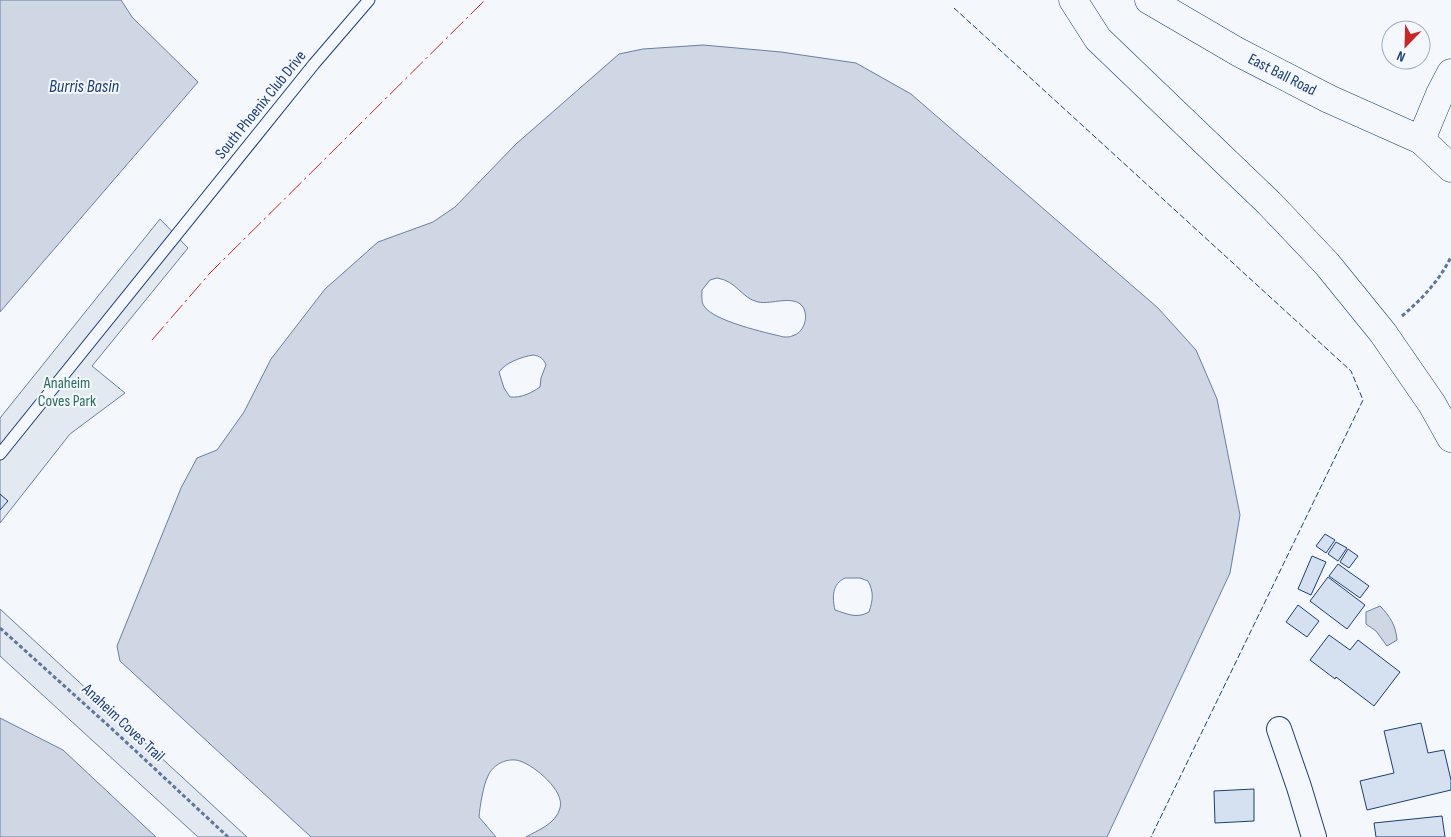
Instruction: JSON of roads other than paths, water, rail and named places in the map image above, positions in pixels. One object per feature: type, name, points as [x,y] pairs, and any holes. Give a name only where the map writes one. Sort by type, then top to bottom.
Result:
[{"type":"main road","points":[[1073,0],[1098,39],[1275,210],[1327,264],[1383,333],[1432,404],[1451,438]]},
{"type":"main road","name":"East Ball Road","points":[[1149,0],[1238,52],[1329,99],[1421,140],[1451,168]]},
{"type":"main road","points":[[1421,140],[1451,73]]},
{"type":"main road","name":"East Ball Road","points":[[1421,140],[1451,141]]},
{"type":"street","points":[[1280,729],[1314,837]]},
{"type":"lane","name":"South Phoenix Club Drive","points":[[0,454],[314,64],[369,0]]},
{"type":"water","name":"Burris Basin","points":[[0,0],[121,0],[132,17],[198,82],[0,312]]},
{"type":"water","points":[[703,45],[781,52],[856,63],[911,94],[1158,308],[1196,350],[1217,399],[1240,515],[1230,573],[1107,837],[526,837],[546,826],[555,818],[560,808],[560,801],[558,794],[541,774],[520,761],[511,760],[493,768],[486,780],[482,796],[479,817],[496,837],[311,837],[120,661],[117,646],[181,488],[197,458],[217,450],[244,412],[271,359],[325,289],[378,242],[433,222],[455,207],[516,144],[619,54],[643,49]],"holes":[[[717,278],[729,282],[747,297],[758,302],[788,300],[799,303],[806,315],[800,332],[790,337],[784,337],[741,326],[718,317],[702,303],[702,290],[710,280]],[[533,355],[542,359],[546,365],[540,387],[526,395],[510,397],[504,388],[499,372],[509,363]],[[845,578],[860,578],[868,581],[872,596],[869,612],[856,615],[835,610],[834,591]]]},
{"type":"water","points":[[1380,606],[1392,622],[1397,640],[1387,646],[1376,631],[1366,624],[1366,612]]},
{"type":"water","points":[[0,718],[63,750],[156,837],[0,837]]},
{"type":"park label","name":"Anaheim Coves Park","points":[[67,392]]}]
